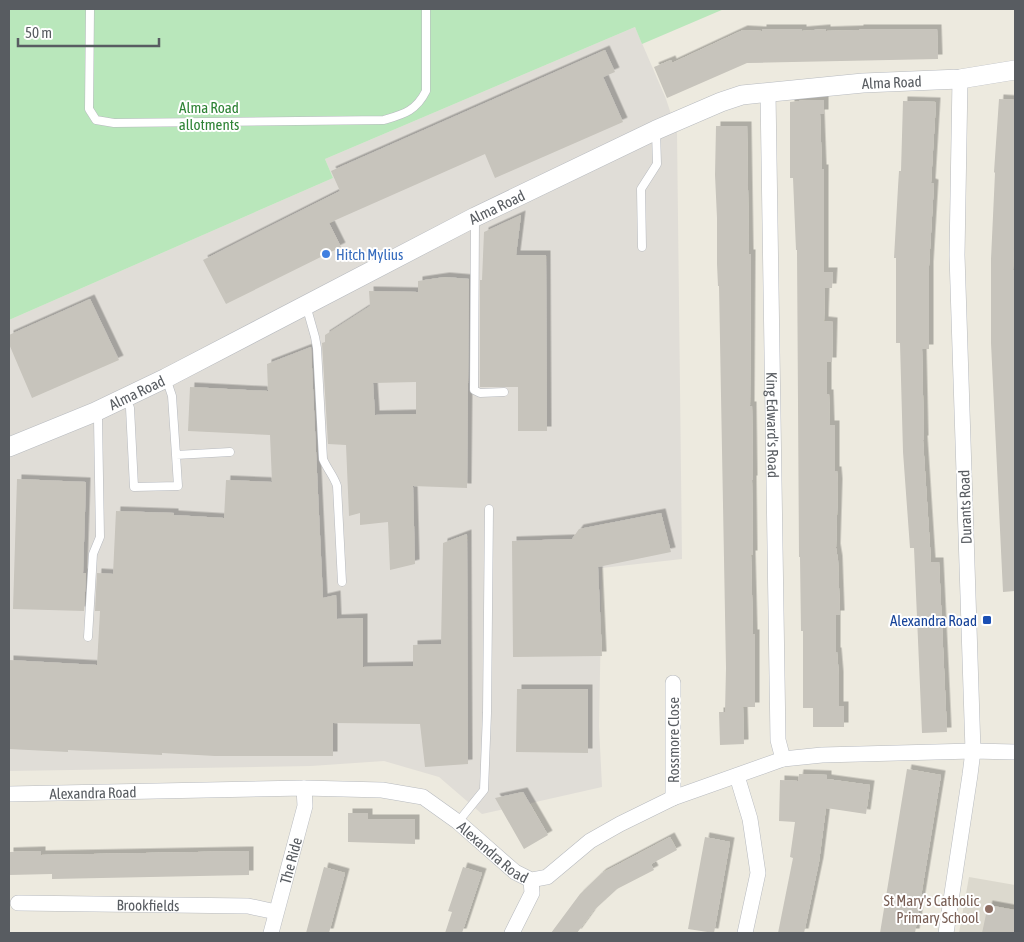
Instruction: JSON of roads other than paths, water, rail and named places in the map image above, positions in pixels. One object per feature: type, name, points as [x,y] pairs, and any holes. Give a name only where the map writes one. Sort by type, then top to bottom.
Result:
[{"type":"street","name":"Alma Road","points":[[9,447],[96,412],[125,398],[475,217],[656,130],[721,102],[742,95],[863,83],[960,79],[1015,70]]},
{"type":"street","name":"Durants Road","points":[[946,933],[973,751],[957,255],[960,79]]},
{"type":"street","name":"King Edward's Road","points":[[768,93],[778,740],[782,759]]},
{"type":"street","name":"Rossmore Close","points":[[673,683],[673,798]]},
{"type":"street","name":"Alexandra Road","points":[[9,794],[304,788],[382,790],[423,797],[458,822],[515,872],[531,880],[547,877],[590,841],[673,798],[782,759],[822,755],[973,751],[1015,752]]},
{"type":"street","points":[[737,776],[750,819],[758,873],[745,933]]},
{"type":"street","name":"The Ride","points":[[271,933],[304,806],[304,788]]},
{"type":"street","points":[[512,933],[532,893],[531,880]]},
{"type":"street","name":"Brookfields","points":[[18,903],[248,906],[276,912]]},
{"type":"lane","points":[[90,9],[89,109],[96,120],[114,123],[384,120],[400,115],[413,110],[421,102],[426,92],[426,9]]},
{"type":"lane","points":[[642,247],[641,189],[657,164],[656,130]]},
{"type":"lane","points":[[475,217],[474,390],[480,393],[504,392]]},
{"type":"lane","points":[[306,305],[317,348],[323,459],[337,486],[342,582]]},
{"type":"lane","points":[[125,398],[130,408],[134,487],[178,486],[172,396],[166,378]]},
{"type":"lane","points":[[88,637],[93,554],[100,537],[98,419],[96,412]]},
{"type":"lane","points":[[176,455],[230,452]]},
{"type":"lane","points":[[458,822],[484,790],[487,713],[489,509]]},
{"type":"place","name":"Hitch Mylius","points":[[326,254]]},
{"type":"place","name":"Alexandra Road","points":[[987,620]]},
{"type":"place","name":"St Mary's Catholic Primary School","points":[[989,909]]},
{"type":"park label","name":"Alma Road allotments","points":[[209,116]]}]
